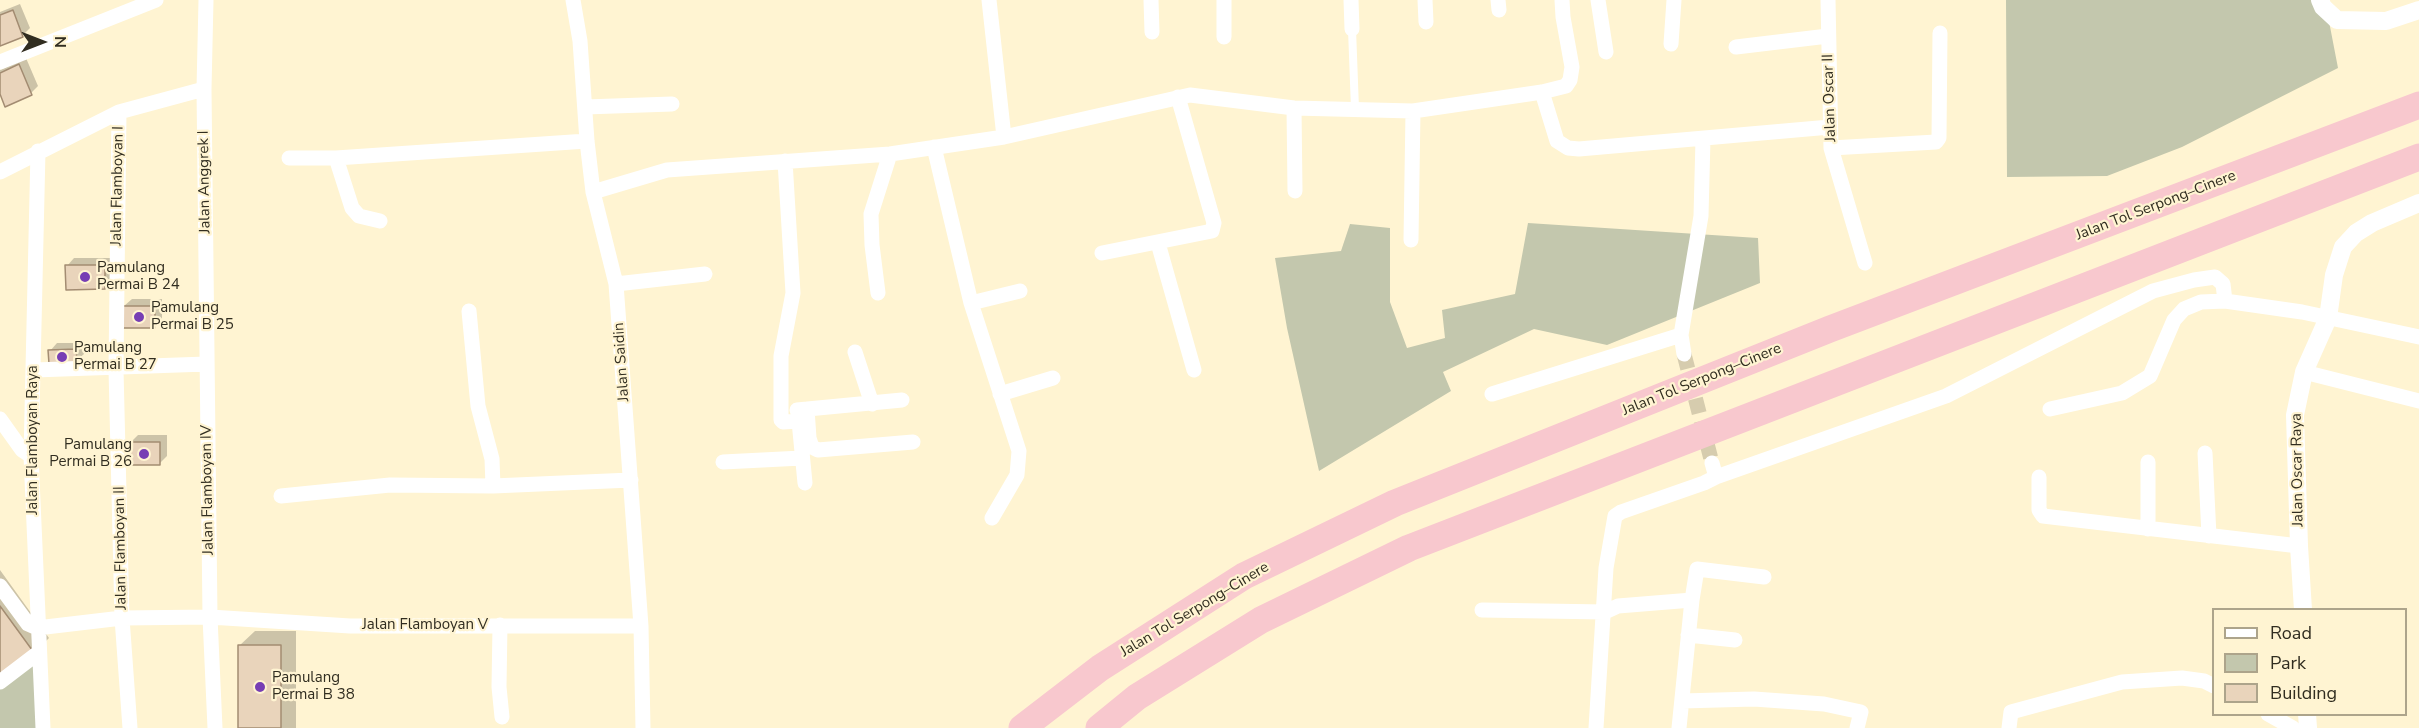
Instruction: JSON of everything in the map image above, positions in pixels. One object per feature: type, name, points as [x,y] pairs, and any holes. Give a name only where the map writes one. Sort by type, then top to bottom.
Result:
[{"type":"highway","name":"Jalan Tol Serpong–Cinere","points":[[1022,728],[1100,668],[1244,576],[1395,503],[1830,329],[2419,105]]},
{"type":"highway","points":[[1099,728],[1137,697],[1261,620],[1409,548],[2419,157]]},
{"type":"street","points":[[0,62],[156,0]]},
{"type":"street","name":"Jalan Anggrek I","points":[[206,0],[204,89],[207,364]]},
{"type":"street","name":"Jalan Saidin","points":[[573,0],[580,41],[593,192],[616,285],[641,626],[643,728]]},
{"type":"street","points":[[989,0],[1004,137]]},
{"type":"street","points":[[1151,0],[1152,32]]},
{"type":"street","points":[[1224,0],[1224,37]]},
{"type":"street","points":[[1351,0],[1352,29]]},
{"type":"street","points":[[1425,0],[1426,22]]},
{"type":"street","points":[[593,192],[667,170],[890,154],[1004,137],[1190,95],[1294,108],[1413,111],[1542,92],[1566,86],[1570,80],[1572,67],[1562,0]]},
{"type":"street","points":[[1598,0],[1606,52]]},
{"type":"street","points":[[1671,44],[1674,0]]},
{"type":"street","name":"Jalan Oscar II","points":[[1828,0],[1831,148],[1865,263]]},
{"type":"street","points":[[2320,0],[2323,7],[2337,20],[2386,21],[2419,10]]},
{"type":"street","points":[[1831,148],[1936,142],[1940,138],[1940,33]]},
{"type":"street","points":[[1736,48],[1828,36]]},
{"type":"street","points":[[0,172],[119,112],[204,89]]},
{"type":"street","points":[[1542,92],[1557,141],[1568,148],[1703,140],[1830,127]]},
{"type":"street","points":[[1102,253],[1210,233],[1214,226],[1178,97]]},
{"type":"street","points":[[585,107],[672,104]]},
{"type":"street","points":[[1294,108],[1295,191]]},
{"type":"street","points":[[1411,240],[1413,111]]},
{"type":"street","name":"Jalan Flamboyan I","points":[[116,369],[119,112]]},
{"type":"street","points":[[1684,354],[1681,334],[1701,216],[1703,140]]},
{"type":"street","points":[[289,158],[336,158],[587,141]]},
{"type":"street","points":[[934,147],[971,303],[1019,451],[1019,462],[1011,488],[992,518]]},
{"type":"street","name":"Jalan Flamboyan Raya","points":[[38,152],[30,456],[43,728]]},
{"type":"street","points":[[878,293],[871,214],[890,154]]},
{"type":"street","points":[[336,158],[351,208],[359,216],[380,221]]},
{"type":"street","points":[[784,161],[793,293],[781,356],[781,422],[799,421],[805,483]]},
{"type":"street","name":"Jalan Oscar Raya","points":[[2303,608],[2298,546],[2295,415],[2304,372],[2328,318],[2334,275],[2343,247],[2356,233],[2393,213],[2419,203]]},
{"type":"street","points":[[2393,213],[2419,210]]},
{"type":"street","points":[[1158,243],[1194,370]]},
{"type":"street","points":[[616,285],[705,274]]},
{"type":"street","points":[[1596,728],[1606,568],[1615,516],[1704,483],[1714,470],[1946,396],[2153,291],[2215,277],[2223,284],[2224,301]]},
{"type":"street","points":[[971,303],[1020,291]]},
{"type":"street","points":[[2050,408],[2122,393],[2150,376],[2174,320],[2184,309],[2201,302],[2224,301],[2302,312],[2419,337]]},
{"type":"street","points":[[469,311],[478,405],[492,459],[493,486]]},
{"type":"street","points":[[1492,394],[1681,334]]},
{"type":"street","points":[[855,352],[872,404]]},
{"type":"street","points":[[34,370],[116,369],[207,364]]},
{"type":"street","name":"Jalan Flamboyan IV","points":[[207,364],[210,617]]},
{"type":"street","name":"Jalan Flamboyan II","points":[[116,369],[122,618],[130,728]]},
{"type":"street","points":[[2304,372],[2419,401]]},
{"type":"street","points":[[1000,394],[1053,378]]},
{"type":"street","points":[[782,406],[787,411],[902,400]]},
{"type":"street","points":[[807,409],[809,438],[812,447],[818,450],[913,442]]},
{"type":"street","points":[[0,419],[22,450],[30,456]]},
{"type":"street","points":[[2205,453],[2209,536]]},
{"type":"street","points":[[723,462],[802,458]]},
{"type":"street","points":[[2148,462],[2148,529]]},
{"type":"street","points":[[2039,477],[2039,510],[2043,516],[2298,546]]},
{"type":"street","points":[[281,496],[390,485],[493,486],[631,480]]},
{"type":"street","points":[[1679,728],[1697,569],[1764,578]]},
{"type":"street","points":[[0,586],[28,624],[37,628]]},
{"type":"street","points":[[1482,610],[1605,612],[1618,606],[1692,600]]},
{"type":"street","points":[[210,617],[215,728]]},
{"type":"street","name":"Jalan Flamboyan V","points":[[37,628],[122,618],[210,617],[350,626],[641,626]]},
{"type":"street","points":[[500,625],[499,687],[502,717]]},
{"type":"street","points":[[1688,635],[1735,640]]},
{"type":"street","points":[[0,682],[38,653]]},
{"type":"street","points":[[2009,728],[2011,712],[2122,682],[2182,678],[2204,681],[2212,685]]},
{"type":"street","points":[[1682,701],[1754,699],[1824,704],[1861,712],[1857,728]]},
{"type":"street","points":[[2272,716],[2294,728]]},
{"type":"lane","points":[[1352,29],[1355,109]]},
{"type":"green space","points":[[2006,0],[2321,0],[2327,11],[2338,68],[2182,147],[2107,176],[2007,177]]},
{"type":"green space","points":[[1528,223],[1758,238],[1760,283],[1607,345],[1534,329],[1443,372],[1451,391],[1319,471],[1287,328],[1275,258],[1341,251],[1350,224],[1390,228],[1390,302],[1407,348],[1445,338],[1442,310],[1515,294]]},
{"type":"green space","points":[[34,657],[37,728],[0,728],[0,683]]},
{"type":"building","points":[[13,10],[23,37],[0,46],[0,15]]},
{"type":"building","points":[[19,64],[32,95],[5,107],[0,94],[0,73]]},
{"type":"building","name":"Pamulang Permai B 24","points":[[65,265],[105,265],[105,289],[66,290]]},
{"type":"building","name":"Pamulang Permai B 25","points":[[122,306],[155,306],[155,328],[122,328]]},
{"type":"building","name":"Pamulang Permai B 27","points":[[76,349],[77,363],[49,364],[48,350]]},
{"type":"building","name":"Pamulang Permai B 26","points":[[128,442],[160,442],[160,465],[129,465]]},
{"type":"building","points":[[0,606],[35,654],[0,680]]},
{"type":"building","name":"Pamulang Permai B 38","points":[[238,645],[281,645],[281,728],[238,728]]},
{"type":"tunnel","points":[[1684,354],[1712,463]]},
{"type":"place","name":"Pamulang Permai B 24","points":[[85,277]]},
{"type":"place","name":"Pamulang Permai B 25","points":[[139,317]]},
{"type":"place","name":"Pamulang Permai B 27","points":[[62,357]]},
{"type":"place","name":"Pamulang Permai B 26","points":[[144,454]]},
{"type":"place","name":"Pamulang Permai B 38","points":[[260,687]]}]
